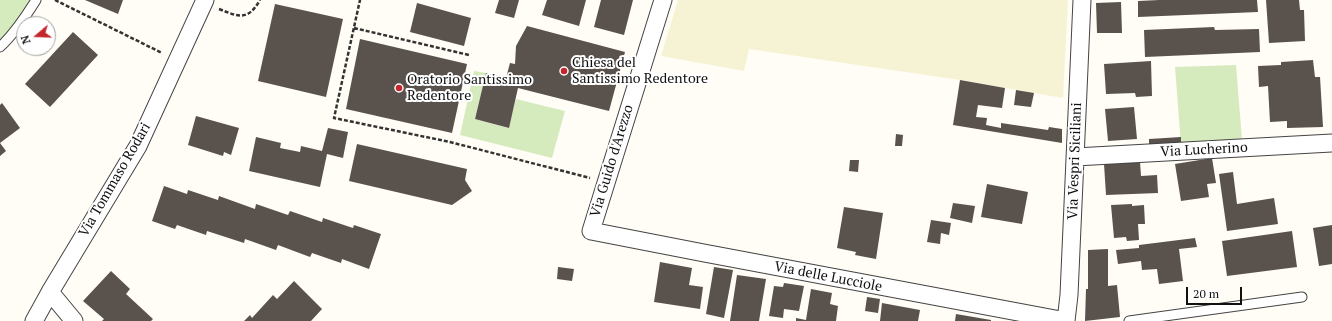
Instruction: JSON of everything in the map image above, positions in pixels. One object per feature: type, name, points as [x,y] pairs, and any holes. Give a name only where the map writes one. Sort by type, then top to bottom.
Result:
[{"type":"street","name":"Via Guido d'Arezzo","points":[[591,231],[663,0]]},
{"type":"street","name":"Via Vespri Siciliani","points":[[1066,321],[1069,295],[1082,0]]},
{"type":"street","name":"Via Tommaso Rodari","points":[[34,321],[138,146],[211,4]]},
{"type":"street","name":"Via Lucherino","points":[[1075,157],[1332,143]]},
{"type":"street","name":"Via delle Lucciole","points":[[591,231],[1066,321]]},
{"type":"street","points":[[50,292],[74,321]]},
{"type":"lane","points":[[0,47],[6,42],[36,0]]},
{"type":"lane","points":[[1129,321],[1302,298]]},
{"type":"path","points":[[55,0],[164,54]]},
{"type":"path","points":[[211,4],[240,16],[245,16],[252,12],[260,0]]},
{"type":"path","points":[[359,0],[334,118],[450,142],[606,182]]},
{"type":"path","points":[[354,28],[469,55]]},
{"type":"shaded area","points":[[678,0],[1068,0],[1063,98],[960,80],[749,49],[744,71],[661,56]]},
{"type":"green space","points":[[0,0],[35,0],[23,16],[16,16],[16,26],[0,47]]},
{"type":"green space","points":[[1236,65],[1242,140],[1181,145],[1175,67]]},
{"type":"green space","points":[[474,71],[486,73],[475,119],[508,128],[516,99],[565,111],[552,158],[460,135]]},
{"type":"building","points":[[85,0],[123,0],[118,14]]},
{"type":"building","points":[[499,0],[519,0],[514,18],[495,13]]},
{"type":"building","points":[[547,0],[586,0],[579,26],[542,15]]},
{"type":"building","points":[[601,0],[633,0],[624,35],[594,27]]},
{"type":"building","points":[[1257,0],[1258,12],[1138,17],[1138,1]]},
{"type":"building","points":[[1266,0],[1299,0],[1300,10],[1304,10],[1305,41],[1269,43]]},
{"type":"building","points":[[1121,2],[1122,33],[1097,33],[1096,3]]},
{"type":"building","points":[[417,3],[471,18],[464,46],[410,32]]},
{"type":"building","points":[[275,4],[343,19],[326,97],[258,81]]},
{"type":"building","name":"Chiesa del Santissimo Redentore","points":[[527,26],[625,52],[609,111],[518,88],[509,128],[475,119],[486,73],[506,78],[510,63],[515,64],[516,46]]},
{"type":"building","points":[[1214,27],[1215,30],[1259,29],[1260,52],[1145,57],[1144,30]]},
{"type":"building","points":[[73,32],[98,55],[50,107],[25,84],[51,56],[56,56],[56,50]]},
{"type":"building","points":[[360,39],[467,64],[452,133],[346,109]]},
{"type":"building","points":[[1313,60],[1315,77],[1320,77],[1323,127],[1287,128],[1287,121],[1270,122],[1268,86],[1259,87],[1258,66],[1281,65],[1281,62]]},
{"type":"building","points":[[1151,61],[1152,96],[1136,97],[1135,93],[1106,94],[1104,64]]},
{"type":"building","points":[[960,80],[1005,88],[1002,108],[978,105],[976,117],[987,118],[986,125],[1001,128],[1001,123],[1048,130],[1049,127],[1062,129],[1062,143],[953,125]]},
{"type":"building","points":[[1016,90],[1034,93],[1031,107],[1014,105]]},
{"type":"building","points":[[2,103],[20,128],[0,143],[0,105]]},
{"type":"building","points":[[1134,107],[1137,139],[1108,141],[1105,109]]},
{"type":"building","points":[[196,116],[239,128],[231,155],[224,152],[223,156],[188,145]]},
{"type":"building","points":[[328,128],[348,132],[343,158],[327,154],[320,187],[249,171],[256,137],[281,143],[280,148],[300,152],[301,146],[322,151]]},
{"type":"building","points":[[896,134],[903,135],[902,146],[895,146]]},
{"type":"building","points":[[1181,137],[1181,145],[1149,147],[1149,139]]},
{"type":"building","points":[[0,143],[6,151],[0,156]]},
{"type":"building","points":[[357,144],[467,169],[465,180],[472,191],[452,205],[349,181]]},
{"type":"building","points":[[1212,158],[1216,183],[1207,184],[1209,197],[1181,201],[1175,164]]},
{"type":"building","points":[[850,160],[859,160],[858,172],[849,171]]},
{"type":"building","points":[[1140,162],[1141,176],[1157,175],[1158,193],[1106,195],[1104,164]]},
{"type":"building","points":[[1233,172],[1237,204],[1274,198],[1278,224],[1227,231],[1219,174]]},
{"type":"building","points":[[987,184],[1028,192],[1022,224],[981,217]]},
{"type":"building","points":[[164,186],[187,194],[188,190],[218,200],[219,196],[255,209],[256,204],[288,215],[290,211],[322,222],[323,218],[353,228],[354,225],[381,234],[369,269],[342,259],[341,263],[312,253],[310,257],[278,245],[276,250],[245,239],[244,243],[207,231],[206,235],[177,225],[175,229],[152,221]]},
{"type":"building","points":[[953,203],[975,206],[972,223],[950,218]]},
{"type":"building","points":[[1132,204],[1132,206],[1144,205],[1145,224],[1138,224],[1139,240],[1127,241],[1126,237],[1114,238],[1111,205]]},
{"type":"building","points":[[844,207],[883,213],[876,259],[855,255],[856,252],[837,248]]},
{"type":"building","points":[[931,220],[951,223],[949,235],[941,233],[940,244],[927,242]]},
{"type":"building","points":[[1332,225],[1332,264],[1319,266],[1313,228]]},
{"type":"building","points":[[1292,231],[1297,267],[1227,276],[1222,241]]},
{"type":"building","points":[[1195,238],[1197,247],[1179,249],[1183,281],[1159,284],[1157,269],[1142,270],[1141,261],[1118,264],[1116,250],[1139,248],[1139,245]]},
{"type":"building","points":[[1108,249],[1108,286],[1117,285],[1120,317],[1085,321],[1086,289],[1088,289],[1088,250]]},
{"type":"building","points":[[660,262],[692,268],[689,285],[703,287],[700,309],[654,302]]},
{"type":"building","points":[[558,267],[574,269],[572,281],[557,279]]},
{"type":"building","points":[[714,267],[733,270],[724,318],[706,314]]},
{"type":"building","points":[[111,271],[130,289],[126,294],[153,319],[151,321],[102,321],[104,319],[83,301]]},
{"type":"building","points":[[737,275],[766,279],[759,321],[730,321]]},
{"type":"building","points":[[294,281],[322,309],[311,321],[244,321],[250,315],[252,318],[273,295],[277,299]]},
{"type":"building","points":[[784,283],[804,286],[799,311],[784,309],[783,318],[769,316],[774,286],[783,287]]},
{"type":"building","points":[[811,289],[832,293],[830,304],[838,306],[836,321],[796,321],[796,318],[806,320]]},
{"type":"building","points":[[867,297],[880,299],[878,313],[865,311]]},
{"type":"building","points":[[882,303],[920,310],[918,321],[880,321]]},
{"type":"building","points":[[956,314],[991,320],[991,321],[955,321]]},
{"type":"place","name":"Chiesa del Santissimo Redentore","points":[[564,71]]},
{"type":"place","name":"Oratorio Santissimo Redentore","points":[[399,88]]}]
